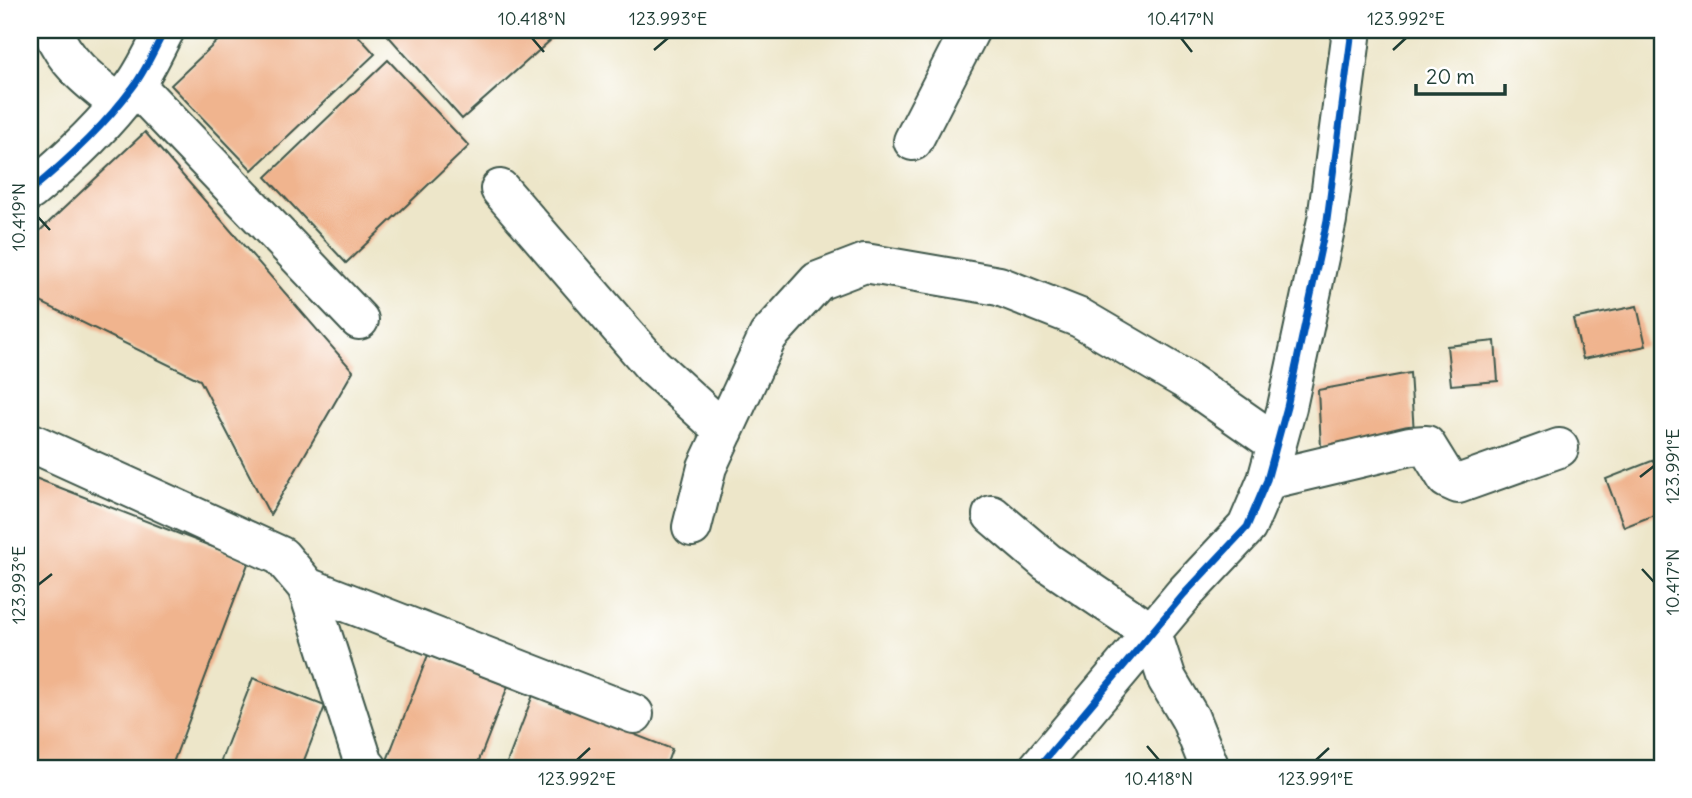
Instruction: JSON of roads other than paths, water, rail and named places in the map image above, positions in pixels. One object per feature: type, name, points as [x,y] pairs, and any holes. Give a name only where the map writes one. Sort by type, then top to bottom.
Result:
[{"type":"street","points":[[52,30],[60,48],[78,72],[127,94],[359,320]]},
{"type":"street","points":[[30,191],[91,137],[127,94],[165,30]]},
{"type":"street","points":[[914,141],[970,30]]},
{"type":"street","points":[[1038,768],[1184,594],[1247,527],[1272,462],[1287,407],[1327,220],[1352,30]]},
{"type":"street","points":[[500,189],[653,366],[724,431]]},
{"type":"street","points":[[692,527],[707,467],[768,336],[818,281],[864,264],[999,286],[1080,318],[1184,379],[1272,462],[1426,445],[1447,479],[1458,484],[1559,448]]},
{"type":"street","points":[[30,442],[281,556],[307,587],[364,764],[368,768]]},
{"type":"street","points":[[992,515],[1047,562],[1153,633],[1167,679],[1190,718],[1210,768]]},
{"type":"street","points":[[307,587],[634,714]]}]
